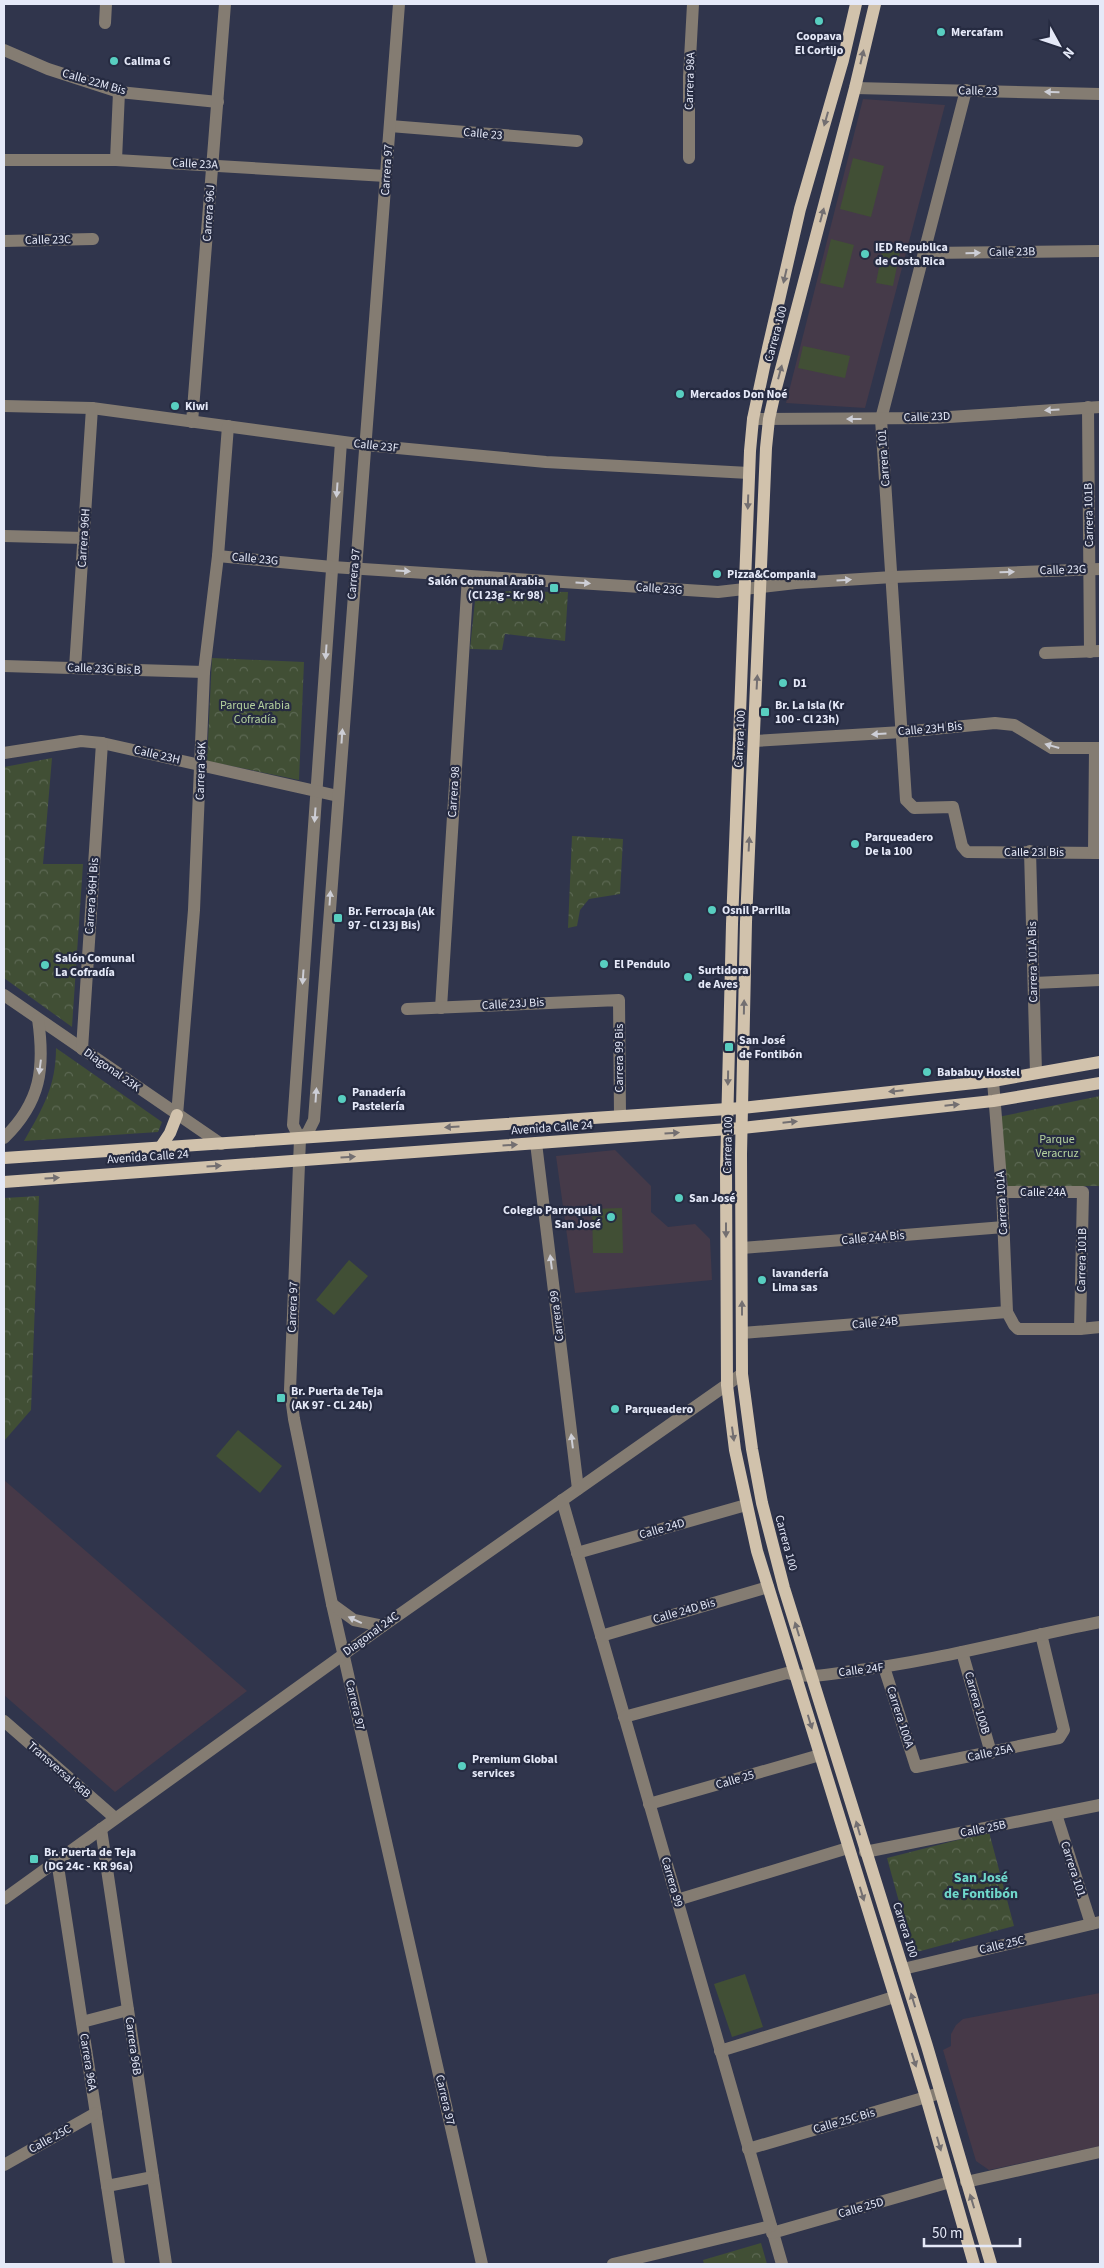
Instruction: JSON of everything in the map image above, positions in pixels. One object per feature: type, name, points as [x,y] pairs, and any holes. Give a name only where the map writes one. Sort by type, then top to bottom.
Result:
[{"type":"main road","name":"Carrera 100","points":[[856,4],[843,60],[800,210],[753,419],[749,473],[727,1108],[727,1385],[746,1505],[768,1587],[926,2097],[974,2264]]},
{"type":"main road","name":"Carrera 100","points":[[875,4],[769,419],[746,922],[742,1108],[742,1374],[752,1449],[762,1503],[784,1588],[903,1969],[991,2264]]},
{"type":"main road","name":"Avenida Calle 24","points":[[4,1158],[742,1108],[993,1081],[1100,1062]]},
{"type":"main road","name":"Avenida Calle 24","points":[[4,1182],[742,1128],[993,1101],[1100,1083]]},
{"type":"main road","points":[[160,1148],[170,1133],[177,1115]]},
{"type":"street","points":[[105,23],[106,4]]},
{"type":"street","name":"Carrera 96J","points":[[192,422],[225,4]]},
{"type":"street","name":"Carrera 97","points":[[300,1139],[308,1132],[314,1120],[354,568],[366,445],[399,4]]},
{"type":"street","name":"Carrera 98A","points":[[689,158],[689,77],[694,4]]},
{"type":"street","name":"Calle 22M Bis","points":[[4,50],[48,69],[119,92],[218,102]]},
{"type":"street","name":"Calle 23","points":[[855,88],[1100,94]]},
{"type":"street","name":"Carrera 101","points":[[966,90],[881,419],[893,577],[906,800],[914,808],[953,807],[962,846],[967,852]]},
{"type":"street","points":[[116,160],[119,92]]},
{"type":"street","name":"Calle 23","points":[[390,126],[577,141]]},
{"type":"street","name":"Calle 23A","points":[[4,160],[116,160],[386,176]]},
{"type":"street","name":"Calle 23C","points":[[4,241],[93,239]]},
{"type":"street","name":"Calle 23B","points":[[925,253],[1100,251]]},
{"type":"street","name":"Calle 23F","points":[[4,406],[92,408],[366,445],[546,462],[749,473]]},
{"type":"street","name":"Calle 23D","points":[[753,419],[934,418],[1094,407]]},
{"type":"street","name":"Carrera 101B","points":[[1094,407],[1095,652]]},
{"type":"street","name":"Carrera 96H","points":[[75,668],[92,408]]},
{"type":"street","name":"Carrera 96K","points":[[177,1115],[194,910],[202,766],[204,672],[218,556],[228,426]]},
{"type":"street","name":"Carrera 97","points":[[341,442],[293,1125],[300,1139],[290,1390],[294,1419],[332,1604],[482,2264]]},
{"type":"street","points":[[4,536],[84,538]]},
{"type":"street","name":"Calle 23G","points":[[218,556],[332,567],[701,591],[746,590],[761,587],[893,577],[1095,569]]},
{"type":"street","name":"Carrera 98","points":[[441,1008],[468,576]]},
{"type":"street","points":[[1045,653],[1095,652]]},
{"type":"street","name":"Calle 23G Bis B","points":[[4,666],[204,672]]},
{"type":"street","name":"Calle 23H Bis","points":[[754,741],[902,732],[995,723],[1014,724],[1052,748],[1097,748]]},
{"type":"street","name":"Calle 23H","points":[[4,753],[81,741],[102,743],[338,796]]},
{"type":"street","name":"Carrera 96H Bis","points":[[82,1048],[102,743]]},
{"type":"street","points":[[1097,748],[1097,853]]},
{"type":"street","name":"Calle 23I Bis","points":[[967,852],[1097,853]]},
{"type":"street","name":"Carrera 101A Bis","points":[[1030,852],[1036,1073]]},
{"type":"street","points":[[1034,983],[1100,980]]},
{"type":"street","name":"Diagonal 23K","points":[[4,995],[221,1144]]},
{"type":"street","name":"Calle 23J Bis","points":[[408,1009],[619,1000]]},
{"type":"street","name":"Carrera 99 Bis","points":[[619,1000],[620,1116]]},
{"type":"street","points":[[4,1138],[26,1112],[41,1071],[42,1049],[38,1019]]},
{"type":"street","name":"Carrera 101A","points":[[993,1081],[993,1101],[1002,1192],[1007,1312],[1018,1329],[1080,1329]]},
{"type":"street","name":"Carrera 99","points":[[536,1143],[578,1489]]},
{"type":"street","name":"Calle 24A","points":[[1002,1192],[1083,1192]]},
{"type":"street","name":"Carrera 101B","points":[[1080,1329],[1083,1192]]},
{"type":"street","name":"Calle 24A Bis","points":[[742,1248],[1004,1227]]},
{"type":"street","name":"Calle 24B","points":[[742,1333],[1007,1312]]},
{"type":"street","points":[[1080,1329],[1100,1327]]},
{"type":"street","name":"Diagonal 24C","points":[[4,1899],[382,1626],[742,1374]]},
{"type":"street","name":"Carrera 99","points":[[562,1500],[782,2264]]},
{"type":"street","name":"Calle 24D","points":[[577,1553],[746,1505]]},
{"type":"street","name":"Calle 24D Bis","points":[[601,1636],[768,1587]]},
{"type":"street","points":[[332,1604],[354,1620],[382,1626]]},
{"type":"street","name":"Calle 24F","points":[[624,1717],[787,1673],[811,1675],[884,1667],[1100,1622]]},
{"type":"street","name":"Calle 25A","points":[[916,1768],[1059,1738],[1063,1734],[1064,1730],[1041,1634]]},
{"type":"street","name":"Carrera 100B","points":[[962,1652],[991,1753]]},
{"type":"street","name":"Carrera 100A","points":[[884,1667],[916,1768]]},
{"type":"street","name":"Transversal 96B","points":[[4,1721],[115,1818]]},
{"type":"street","name":"Calle 25","points":[[649,1804],[820,1755]]},
{"type":"street","name":"Calle 25B","points":[[865,1852],[1100,1805]]},
{"type":"street","name":"Carrera 101","points":[[1056,1814],[1096,1923]]},
{"type":"street","name":"Carrera 96B","points":[[101,1829],[166,2264]]},
{"type":"street","points":[[677,1900],[848,1848]]},
{"type":"street","name":"Carrera 96A","points":[[57,1860],[119,2264]]},
{"type":"street","name":"Calle 25C","points":[[903,1969],[1096,1923]]},
{"type":"street","points":[[720,2051],[894,1997]]},
{"type":"street","points":[[82,2022],[128,2010]]},
{"type":"street","name":"Calle 25C Bis","points":[[748,2149],[940,2093]]},
{"type":"street","name":"Calle 25C","points":[[4,2165],[96,2113]]},
{"type":"street","points":[[966,2182],[1100,2152]]},
{"type":"street","points":[[107,2186],[153,2177]]},
{"type":"street","name":"Calle 25D","points":[[613,2264],[772,2230],[950,2182]]},
{"type":"shaded area","name":"IED Republica de Costa Rica","points":[[863,99],[945,105],[865,408],[786,403]]},
{"type":"shaded area","name":"Colegio Parroquial San José","points":[[615,1150],[651,1186],[651,1212],[668,1227],[695,1224],[710,1239],[712,1280],[575,1293],[556,1156]]},
{"type":"shaded area","points":[[4,1480],[247,1691],[115,1792],[4,1695]]},
{"type":"shaded area","points":[[1100,1993],[1100,2146],[989,2170],[976,2161],[943,2050],[951,2046],[951,2034],[956,2025],[963,2019]]},
{"type":"green space","points":[[853,158],[884,166],[871,217],[840,209]]},
{"type":"green space","points":[[831,239],[854,245],[843,288],[820,283]]},
{"type":"green space","points":[[883,247],[900,251],[893,286],[876,283]]},
{"type":"green space","points":[[803,346],[850,356],[845,378],[798,368]]},
{"type":"green space","points":[[476,591],[568,592],[565,641],[505,634],[502,650],[470,649]]},
{"type":"green space","name":"Parque Arabia Cofradía","points":[[212,658],[304,662],[299,780],[207,761]]},
{"type":"green space","points":[[52,758],[43,864],[83,864],[72,1027],[4,978],[4,767]]},
{"type":"green space","points":[[572,836],[623,839],[620,894],[589,899],[580,910],[577,926],[568,928]]},
{"type":"green space","points":[[56,1048],[162,1122],[158,1132],[24,1141],[37,1118],[51,1085]]},
{"type":"green space","name":"Parque Veracruz","points":[[1100,1096],[1100,1186],[1008,1186],[998,1117]]},
{"type":"green space","points":[[39,1196],[31,1410],[4,1441],[4,1198]]},
{"type":"green space","points":[[622,1208],[623,1253],[593,1253],[592,1209]]},
{"type":"green space","points":[[349,1260],[368,1276],[334,1315],[316,1300]]},
{"type":"green space","points":[[238,1430],[282,1466],[260,1493],[216,1456]]},
{"type":"green space","points":[[989,1832],[1014,1926],[913,1953],[887,1858]]},
{"type":"green space","points":[[745,1974],[763,2027],[732,2037],[714,1984]]},
{"type":"green space","points":[[761,2243],[767,2264],[704,2264],[703,2260]]},
{"type":"place","name":"Coopava El Cortijo","points":[[819,21]]},
{"type":"place","name":"Mercafam","points":[[941,32]]},
{"type":"place","name":"Calima G","points":[[114,61]]},
{"type":"place","name":"IED Republica de Costa Rica","points":[[865,254]]},
{"type":"place","name":"Mercados Don Noé","points":[[680,394]]},
{"type":"place","name":"Kiwi","points":[[175,406]]},
{"type":"place","name":"Pizza&Compania","points":[[717,574]]},
{"type":"place","name":"Salón Comunal Arabia (Cl 23g - Kr 98)","points":[[554,588]]},
{"type":"place","name":"D1","points":[[783,683]]},
{"type":"place","name":"Br. La Isla (Kr 100 - Cl 23h)","points":[[765,712]]},
{"type":"place","name":"Parqueadero De la 100","points":[[855,844]]},
{"type":"place","name":"Osnil Parrilla","points":[[712,910]]},
{"type":"place","name":"Br. Ferrocaja (Ak 97 - Cl 23j Bis)","points":[[338,918]]},
{"type":"place","name":"El Pendulo","points":[[604,964]]},
{"type":"place","name":"Salón Comunal La Cofradía","points":[[45,965]]},
{"type":"place","name":"Surtidora de Aves","points":[[688,977]]},
{"type":"place","name":"San José de Fontibón","points":[[729,1047]]},
{"type":"place","name":"Bababuy Hostel","points":[[927,1072]]},
{"type":"place","name":"Panadería Pastelería","points":[[342,1099]]},
{"type":"place","name":"San José","points":[[679,1198]]},
{"type":"place","name":"Colegio Parroquial San José","points":[[611,1217]]},
{"type":"place","name":"lavandería Lima sas","points":[[762,1280]]},
{"type":"place","name":"Br. Puerta de Teja (AK 97 - CL 24b)","points":[[281,1398]]},
{"type":"place","name":"Parqueadero","points":[[615,1409]]},
{"type":"place","name":"Premium Global services","points":[[462,1766]]},
{"type":"place","name":"Br. Puerta de Teja (DG 24c - KR 96a)","points":[[34,1859]]},
{"type":"district","name":"San José de Fontibón","points":[[981,1886]]}]
